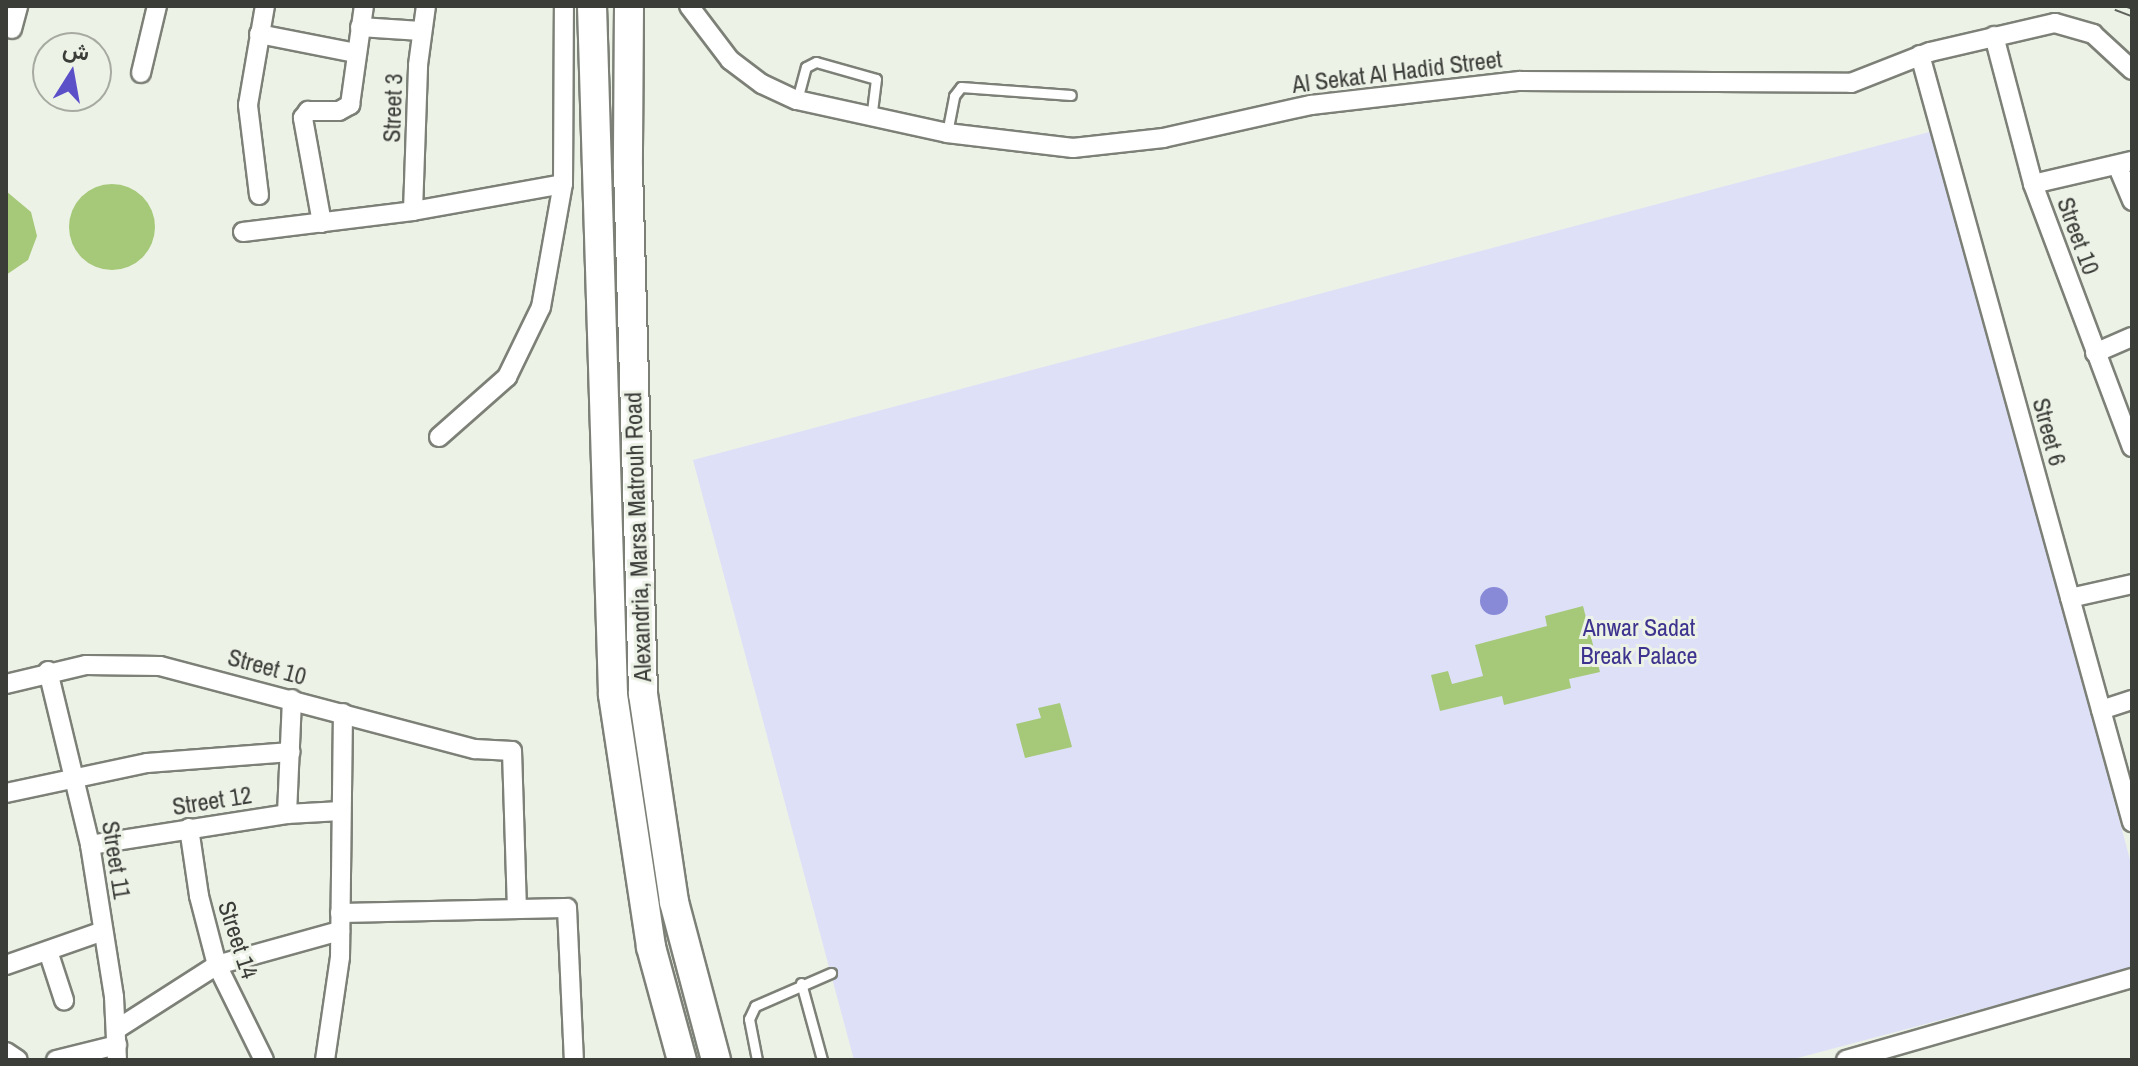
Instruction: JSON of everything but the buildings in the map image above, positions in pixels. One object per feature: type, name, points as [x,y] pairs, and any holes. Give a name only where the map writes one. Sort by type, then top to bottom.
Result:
[{"type":"main road","name":"Alexandria, Marsa Matrouh Road","points":[[592,6],[613,695],[651,947],[682,1060]]},
{"type":"main road","name":"Alexandria, Marsa Matrouh Road","points":[[629,6],[628,169],[643,694],[674,902],[716,1060]]},
{"type":"street","points":[[12,29],[18,6]]},
{"type":"street","points":[[141,73],[157,6]]},
{"type":"street","points":[[259,195],[248,105],[265,6]]},
{"type":"street","points":[[322,223],[303,118],[311,110],[339,111],[350,105],[364,6]]},
{"type":"street","name":"Street 3","points":[[413,211],[421,31],[426,6]]},
{"type":"street","points":[[439,437],[493,394],[522,355],[541,307],[563,184],[564,6]]},
{"type":"street","name":"Al Sekat Al Hadid Street","points":[[689,6],[730,60],[762,84],[797,100],[871,119],[1042,146],[1103,147],[1311,105],[1520,81],[1851,83],[1920,55],[2055,23],[2075,25],[2093,34],[2132,70]]},
{"type":"street","points":[[360,27],[421,31]]},
{"type":"street","points":[[259,34],[356,53]]},
{"type":"street","name":"Street 10","points":[[1994,36],[2033,184],[2132,447]]},
{"type":"street","name":"Street 6","points":[[1920,55],[2101,710],[2127,786],[2132,822]]},
{"type":"street","points":[[2033,184],[2125,163],[2132,201]]},
{"type":"street","points":[[243,232],[413,211],[563,184]]},
{"type":"street","points":[[2095,353],[2132,337]]},
{"type":"street","points":[[2070,598],[2132,584]]},
{"type":"street","name":"Street 10","points":[[6,684],[48,671],[86,665],[160,666],[475,749],[512,751],[517,909]]},
{"type":"street","name":"Street 11","points":[[48,671],[77,775],[90,845],[117,1045]]},
{"type":"street","points":[[287,814],[292,699]]},
{"type":"street","points":[[2101,710],[2132,700]]},
{"type":"street","points":[[325,1060],[336,1012],[343,713]]},
{"type":"street","points":[[6,793],[77,775],[147,763],[291,752]]},
{"type":"street","name":"Street 12","points":[[90,845],[287,814],[341,811]]},
{"type":"street","name":"Street 14","points":[[189,828],[199,896],[217,965],[264,1060]]},
{"type":"street","points":[[56,1060],[117,1045],[217,965],[340,922],[567,908],[574,1060]]},
{"type":"street","points":[[6,965],[103,931]]},
{"type":"street","points":[[48,951],[64,1000]]},
{"type":"street","points":[[1846,1060],[2132,978]]},
{"type":"street","points":[[6,1052],[18,1060]]},
{"type":"lane","points":[[797,100],[806,67],[816,62],[876,79],[871,119]]},
{"type":"lane","points":[[947,133],[954,96],[961,87],[1071,95]]},
{"type":"lane","points":[[757,1060],[749,1019],[755,1006],[801,983],[831,973]]},
{"type":"lane","points":[[801,983],[822,1060]]},
{"type":"green space","name":"Anwar Sadat Break Palace","points":[[1933,131],[2132,867],[2132,969],[1790,1060],[854,1060],[693,460]]},
{"type":"water","points":[[1494,587],[1504,591],[1508,601],[1504,611],[1494,615],[1484,611],[1480,601],[1484,591]]},
{"type":"railway","points":[[2116,6],[2132,12]]}]
